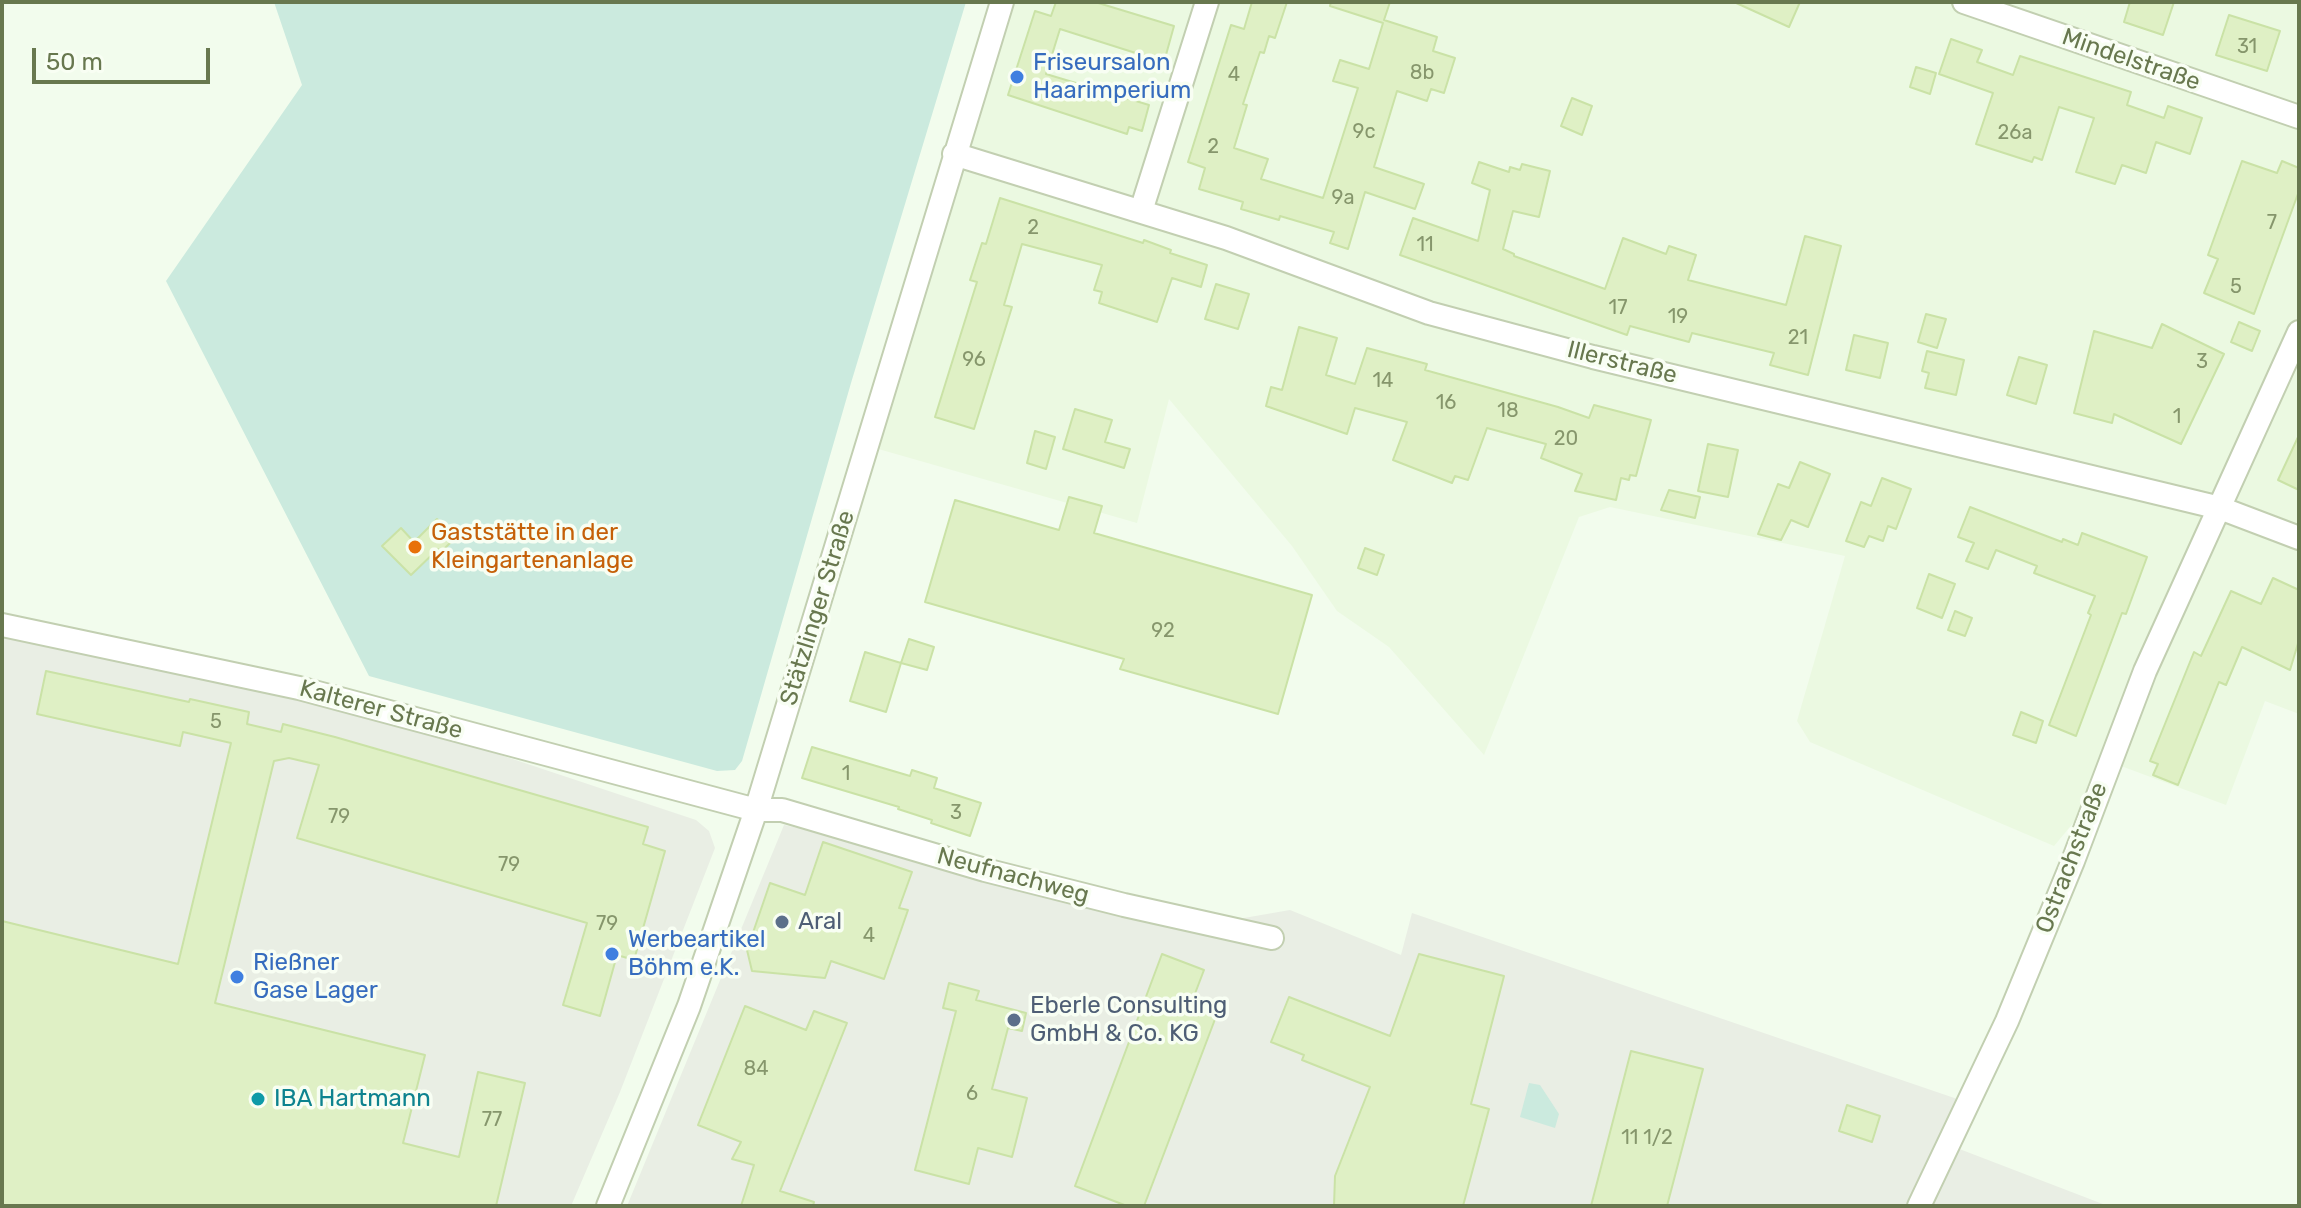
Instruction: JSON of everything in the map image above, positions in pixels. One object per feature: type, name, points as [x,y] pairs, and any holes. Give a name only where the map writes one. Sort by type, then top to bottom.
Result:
[{"type":"street","name":"Stätzlinger Straße","points":[[608,1206],[689,1006],[756,810],[1002,2]]},
{"type":"street","points":[[1141,211],[1207,2]]},
{"type":"street","name":"Mindelstraße","points":[[1964,2],[2299,117]]},
{"type":"street","name":"Illerstraße","points":[[954,154],[1226,238],[1429,313],[1606,360],[2220,508],[2299,538]]},
{"type":"street","name":"Ostrachstraße","points":[[1919,1206],[2007,1021],[2073,861],[2145,671],[2299,332]]},
{"type":"street","name":"Kalterer Straße","points":[[2,625],[299,688],[756,810]]},
{"type":"street","name":"Neufnachweg","points":[[756,810],[782,810],[985,870],[1272,938]]},
{"type":"shaded area","points":[[274,2],[966,2],[851,383],[742,761],[735,770],[717,771],[369,676],[166,281],[302,85]]},
{"type":"shaded area","points":[[1002,2],[2299,2],[2299,714],[2265,701],[2226,805],[2121,766],[2054,846],[1810,742],[1797,721],[1845,556],[1610,507],[1579,517],[1484,755],[1389,647],[1337,611],[1292,546],[1169,399],[1137,523],[868,446]]},
{"type":"shaded area","points":[[2,625],[299,688],[696,820],[709,831],[715,848],[620,1092],[571,1206],[2,1206]]},
{"type":"shaded area","points":[[784,825],[1238,919],[1290,910],[1401,955],[1412,913],[1969,1103],[1949,1145],[2108,1206],[627,1206]]},
{"type":"shaded area","points":[[1529,1083],[1540,1085],[1559,1114],[1555,1128],[1520,1117]]},
{"type":"building","points":[[1056,2],[1095,2],[1174,26],[1164,62],[1060,29],[1046,74],[1149,105],[1142,131],[1129,127],[1127,134],[1008,95],[1035,11],[1051,16]]},
{"type":"building","points":[[1252,2],[1287,2],[1275,38],[1269,36],[1264,53],[1260,52],[1243,104],[1247,105],[1234,148],[1268,159],[1261,179],[1323,198],[1358,88],[1333,81],[1340,60],[1369,69],[1383,23],[1330,6],[1331,2],[1390,2],[1384,20],[1437,37],[1433,51],[1455,58],[1444,93],[1431,89],[1427,101],[1397,91],[1374,167],[1424,184],[1415,209],[1365,192],[1348,249],[1330,243],[1334,232],[1280,216],[1279,220],[1241,209],[1243,202],[1199,189],[1205,168],[1188,162],[1231,25],[1244,29]]},
{"type":"building","points":[[1734,2],[1800,2],[1789,27]]},
{"type":"building","points":[[2130,2],[2174,2],[2163,35],[2124,22]]},
{"type":"building","points":[[2229,15],[2280,31],[2267,71],[2216,55]]},
{"type":"building","points":[[1951,39],[1982,50],[1977,62],[2013,75],[2020,56],[2131,92],[2127,105],[2164,118],[2168,106],[2202,118],[2190,154],[2156,142],[2146,173],[2122,165],[2115,184],[2076,172],[2094,118],[2059,107],[2042,160],[2034,157],[2032,162],[1976,144],[1993,93],[1939,74]]},
{"type":"building","points":[[1916,67],[1936,73],[1930,94],[1910,87]]},
{"type":"building","points":[[1572,98],[1592,106],[1582,135],[1561,126]]},
{"type":"building","points":[[2242,161],[2277,173],[2282,161],[2299,168],[2299,191],[2254,314],[2204,293],[2218,259],[2208,255]]},
{"type":"building","points":[[1479,162],[1509,172],[1510,167],[1520,170],[1522,164],[1550,171],[1539,217],[1513,211],[1503,249],[1514,256],[1605,289],[1623,238],[1666,254],[1669,246],[1696,255],[1688,280],[1786,305],[1805,236],[1841,246],[1808,375],[1770,365],[1774,353],[1692,333],[1689,342],[1630,326],[1627,335],[1400,255],[1413,218],[1478,241],[1490,190],[1472,183]]},
{"type":"building","points":[[1000,198],[1143,243],[1144,240],[1171,250],[1170,253],[1207,265],[1201,287],[1172,278],[1157,322],[1099,303],[1102,292],[1094,290],[1102,265],[1022,244],[1004,305],[1012,307],[974,429],[935,417],[977,282],[970,280],[982,243],[986,244]]},
{"type":"building","points":[[1216,284],[1249,294],[1238,329],[1205,319]]},
{"type":"building","points":[[1926,314],[1946,319],[1937,348],[1918,342]]},
{"type":"building","points":[[2239,322],[2260,331],[2252,351],[2231,342]]},
{"type":"building","points":[[2162,324],[2224,354],[2181,444],[2114,414],[2112,423],[2074,413],[2094,331],[2152,348]]},
{"type":"building","points":[[1299,327],[1337,338],[1326,375],[1355,384],[1367,348],[1427,364],[1425,370],[1589,418],[1594,405],[1651,420],[1636,476],[1630,475],[1629,480],[1621,478],[1616,500],[1575,491],[1582,474],[1541,458],[1546,444],[1487,428],[1468,480],[1455,476],[1452,483],[1393,460],[1407,422],[1355,408],[1347,434],[1266,406],[1271,387],[1282,390]]},
{"type":"building","points":[[1854,335],[1888,343],[1880,378],[1846,370]]},
{"type":"building","points":[[1927,351],[1964,360],[1956,395],[1925,388],[1929,373],[1922,371]]},
{"type":"building","points":[[2019,357],[2047,365],[2036,404],[2007,395]]},
{"type":"building","points":[[1075,409],[1112,420],[1105,442],[1130,449],[1124,468],[1063,449]]},
{"type":"building","points":[[1035,431],[1055,437],[1046,469],[1027,463]]},
{"type":"building","points":[[2299,435],[2299,490],[2278,480]]},
{"type":"building","points":[[1708,444],[1738,450],[1728,497],[1698,491]]},
{"type":"building","points":[[1800,462],[1830,474],[1808,527],[1791,520],[1781,540],[1758,534],[1778,484],[1789,488]]},
{"type":"building","points":[[1882,478],[1911,489],[1896,529],[1888,526],[1883,541],[1869,536],[1864,547],[1846,541],[1861,502],[1871,506]]},
{"type":"building","points":[[1669,490],[1700,497],[1695,518],[1661,510]]},
{"type":"building","points":[[1069,497],[1102,506],[1094,533],[1312,595],[1278,714],[1120,669],[1124,659],[925,602],[955,500],[1059,530]]},
{"type":"building","points":[[1970,507],[2062,542],[2063,539],[2078,545],[2082,533],[2147,557],[2126,614],[2122,613],[2076,736],[2049,725],[2091,615],[2088,613],[2095,596],[2034,573],[2037,566],[1996,550],[1988,569],[1966,561],[1974,543],[1958,537]]},
{"type":"building","name":"Gaststätte in der Kleingartenanlage","points":[[437,519],[455,538],[441,552],[438,549],[411,575],[382,546],[401,528],[414,542]]},
{"type":"building","points":[[1365,548],[1384,555],[1377,575],[1358,568]]},
{"type":"building","points":[[1929,574],[1955,584],[1942,618],[1917,608]]},
{"type":"building","points":[[2273,578],[2299,590],[2299,640],[2290,670],[2242,647],[2226,685],[2219,682],[2178,785],[2153,775],[2158,764],[2150,761],[2194,652],[2201,656],[2231,591],[2261,604]]},
{"type":"building","points":[[1955,611],[1972,618],[1965,636],[1948,630]]},
{"type":"building","points":[[909,639],[934,647],[927,670],[901,663]]},
{"type":"building","points":[[865,652],[901,663],[886,712],[850,701]]},
{"type":"building","points":[[46,671],[249,712],[247,724],[281,732],[283,724],[335,737],[648,827],[643,844],[665,851],[634,960],[617,955],[600,1016],[563,1005],[587,923],[297,838],[319,765],[289,758],[274,761],[215,1003],[425,1055],[403,1143],[459,1157],[478,1072],[525,1083],[496,1206],[2,1206],[2,921],[178,964],[231,743],[183,732],[180,746],[37,714]]},
{"type":"building","points":[[2021,712],[2043,721],[2036,743],[2013,735]]},
{"type":"building","points":[[812,747],[910,776],[912,770],[937,778],[934,788],[981,803],[970,836],[931,823],[932,820],[899,807],[802,778]]},
{"type":"building","points":[[823,842],[912,872],[899,908],[908,910],[884,979],[831,961],[825,978],[752,971],[747,950],[770,883],[805,895]]},
{"type":"building","points":[[1162,954],[1204,970],[1191,1004],[1217,1014],[1144,1206],[1127,1206],[1075,1186]]},
{"type":"building","points":[[1419,954],[1504,976],[1471,1104],[1489,1109],[1463,1206],[1334,1206],[1335,1176],[1370,1087],[1302,1060],[1304,1055],[1271,1042],[1289,997],[1390,1036]]},
{"type":"building","points":[[949,983],[979,991],[976,1000],[1026,1013],[1022,1031],[1008,1028],[992,1089],[1027,1098],[1012,1157],[978,1148],[969,1184],[915,1170],[956,1011],[943,1008]]},
{"type":"building","points":[[745,1006],[806,1030],[814,1011],[847,1023],[780,1191],[814,1202],[813,1206],[741,1206],[754,1165],[732,1159],[741,1142],[698,1125]]},
{"type":"building","points":[[1631,1051],[1703,1069],[1667,1206],[1591,1206]]},
{"type":"building","points":[[1847,1105],[1880,1116],[1872,1142],[1839,1131]]},
{"type":"place","name":"Friseursalon Haarimperium","points":[[1017,77]]},
{"type":"place","name":"Gaststätte in der Kleingartenanlage","points":[[415,547]]},
{"type":"place","name":"Aral","points":[[782,922]]},
{"type":"place","name":"Werbeartikel Böhm e.K.","points":[[612,954]]},
{"type":"place","name":"Rießner Gase Lager","points":[[237,977]]},
{"type":"place","name":"Eberle Consulting GmbH & Co. KG","points":[[1014,1020]]},
{"type":"place","name":"IBA Hartmann","points":[[258,1099]]}]
